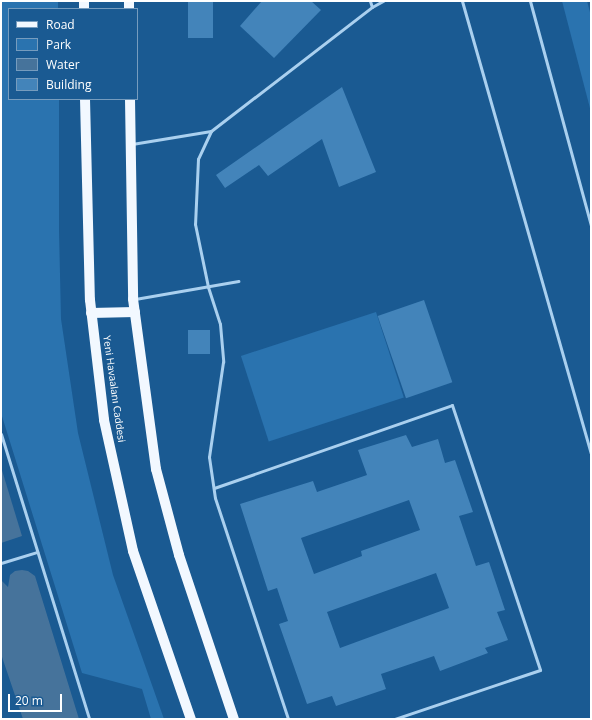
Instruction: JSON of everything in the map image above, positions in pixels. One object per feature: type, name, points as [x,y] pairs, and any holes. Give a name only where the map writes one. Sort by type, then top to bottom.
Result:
[{"type":"main road","name":"Yeni Havaalanı Caddesi","points":[[85,100],[91,313],[104,420],[133,552],[191,719]]},
{"type":"main road","points":[[130,100],[133,299],[156,469],[179,555],[234,719]]},
{"type":"main road","points":[[91,313],[135,312]]},
{"type":"lane","points":[[370,1],[372,7]]},
{"type":"lane","points":[[288,719],[215,498],[209,457],[223,362],[220,324],[208,287],[195,224],[198,159],[211,131],[372,7],[383,1]]},
{"type":"lane","points":[[462,1],[591,453]]},
{"type":"lane","points":[[530,1],[591,226]]},
{"type":"lane","points":[[131,144],[211,131]]},
{"type":"lane","points":[[133,299],[238,281]]},
{"type":"lane","points":[[214,488],[452,405],[540,670],[394,719]]},
{"type":"lane","points":[[1,434],[89,719]]},
{"type":"lane","points":[[1,563],[38,552]]},
{"type":"green space","points":[[1,1],[58,1],[58,8],[8,8],[8,100],[59,100],[61,319],[78,433],[113,575],[164,719],[151,719],[142,689],[82,673],[1,413]]},
{"type":"green space","points":[[562,1],[587,1],[591,16],[591,112]]},
{"type":"green space","points":[[376,312],[404,398],[269,441],[241,356]]},
{"type":"water","points":[[1,467],[22,536],[1,543]]},
{"type":"water","points":[[15,571],[28,571],[35,576],[79,719],[23,719],[1,654],[1,580],[8,587],[10,575]]},
{"type":"building","points":[[188,1],[213,1],[213,38],[188,38]]},
{"type":"building","points":[[262,1],[311,1],[321,10],[274,58],[240,26]]},
{"type":"building","points":[[342,87],[376,172],[339,187],[322,139],[268,176],[259,165],[225,188],[216,175]]},
{"type":"building","points":[[424,300],[452,382],[406,398],[378,316]]},
{"type":"building","points":[[188,330],[210,330],[210,354],[188,354]]},
{"type":"building","points":[[406,435],[412,447],[438,439],[445,463],[455,460],[473,512],[459,516],[476,566],[489,562],[505,610],[497,612],[508,640],[485,648],[488,653],[440,671],[434,656],[381,674],[386,689],[336,706],[332,696],[307,704],[279,624],[288,621],[277,588],[268,591],[240,504],[313,481],[317,492],[367,475],[358,450]],"holes":[[[409,500],[420,530],[361,551],[362,556],[314,574],[301,538]],[[436,573],[449,608],[340,648],[327,612]]]}]
